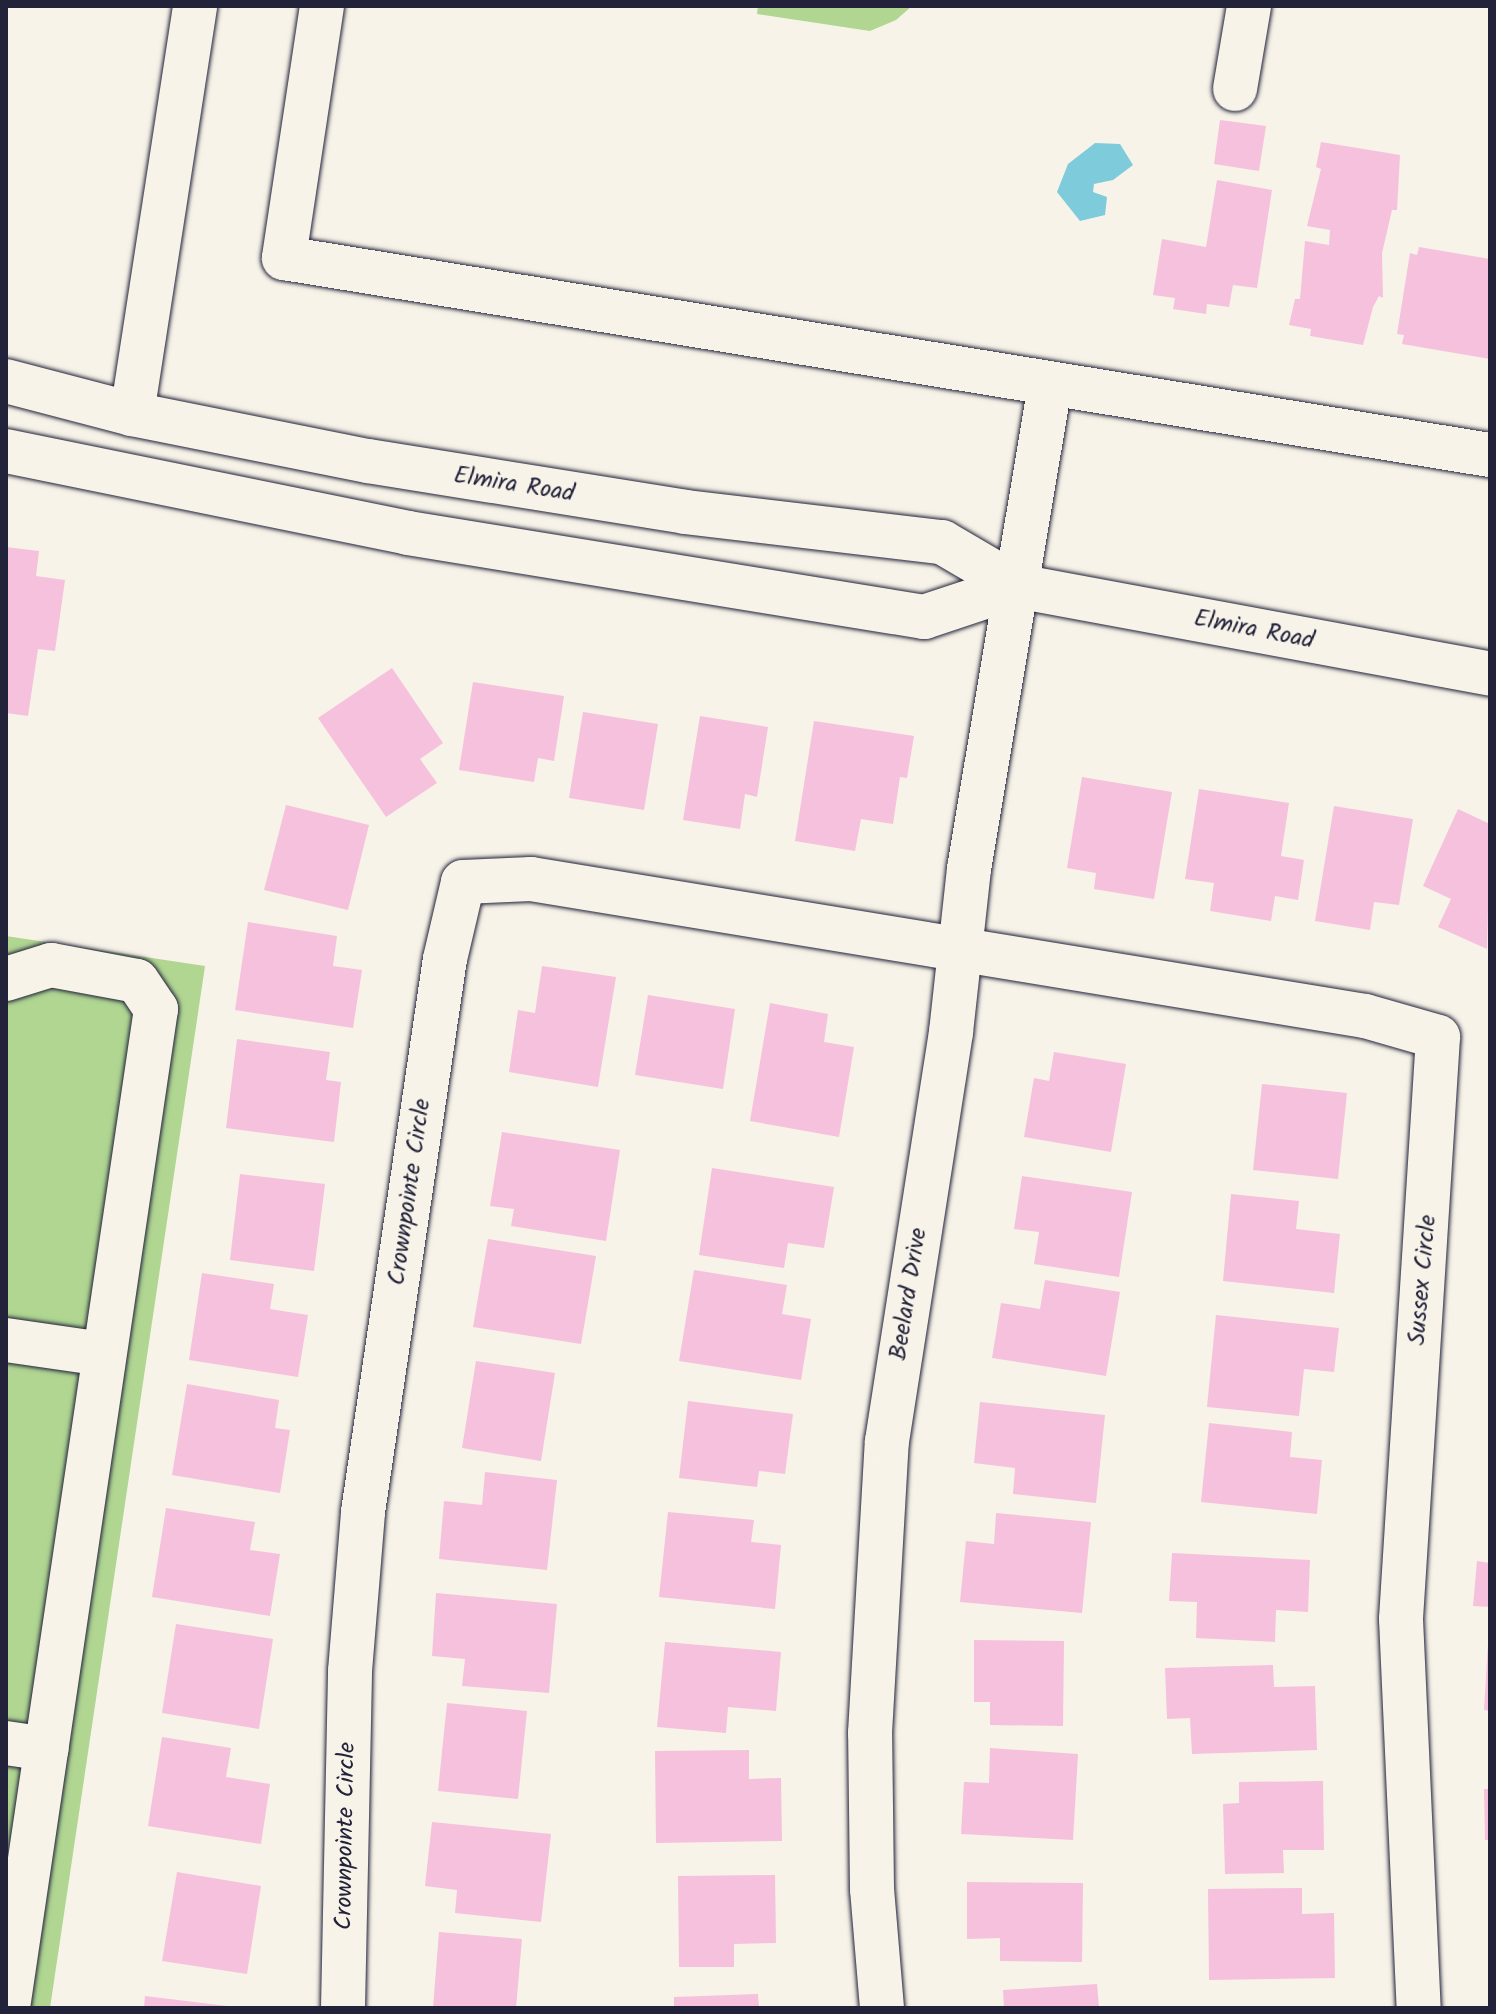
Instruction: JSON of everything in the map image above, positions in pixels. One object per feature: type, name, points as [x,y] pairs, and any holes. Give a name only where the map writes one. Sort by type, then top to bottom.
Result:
[{"type":"street","points":[[132,414],[195,6]]},
{"type":"street","points":[[322,6],[284,258],[1490,455]]},
{"type":"street","points":[[1235,89],[1249,6]]},
{"type":"street","name":"Elmira Road","points":[[6,381],[132,414],[368,461],[670,510],[942,542],[1017,586],[1490,674]]},
{"type":"street","name":"Beelard Drive","points":[[882,2008],[872,1889],[875,1587],[887,1441],[962,949],[969,869],[1050,384]]},
{"type":"street","name":"Elmira Road","points":[[6,451],[378,527],[924,617],[1017,586]]},
{"type":"street","name":"Crownpointe Circle","points":[[343,2008],[350,1671],[363,1512],[445,959],[463,882],[531,879],[962,949]]},
{"type":"street","name":"Sussex Circle","points":[[962,949],[1365,1016],[1438,1037],[1401,1619],[1419,2008]]},
{"type":"street","points":[[6,979],[51,965],[137,981],[156,1009],[103,1354],[26,1746],[8,2008]]},
{"type":"street","points":[[6,1340],[103,1354]]},
{"type":"green space","points":[[758,6],[912,6],[896,20],[870,31],[757,14]]},
{"type":"green space","points":[[6,936],[205,966],[50,2008],[6,2008]]},
{"type":"water","points":[[1095,143],[1120,144],[1133,165],[1113,180],[1094,184],[1093,192],[1107,197],[1105,215],[1080,221],[1057,192],[1068,164]]},
{"type":"building","points":[[1220,120],[1266,126],[1259,171],[1214,164]]},
{"type":"building","points":[[1321,142],[1400,155],[1397,210],[1392,210],[1382,253],[1383,298],[1379,296],[1373,307],[1363,345],[1310,336],[1311,329],[1289,325],[1295,299],[1300,299],[1305,241],[1329,245],[1330,230],[1307,226],[1321,169],[1316,167]]},
{"type":"building","points":[[1217,180],[1272,190],[1257,288],[1233,285],[1229,307],[1207,304],[1206,314],[1173,309],[1175,298],[1153,295],[1162,239],[1206,247]]},
{"type":"building","points":[[1419,247],[1490,259],[1490,359],[1402,344],[1404,335],[1397,334],[1410,253],[1417,255]]},
{"type":"building","points":[[6,547],[39,551],[36,576],[65,580],[55,651],[38,649],[28,716],[6,713]]},
{"type":"building","points":[[392,668],[443,743],[420,759],[437,783],[386,817],[318,718]]},
{"type":"building","points":[[473,682],[564,696],[554,761],[538,758],[534,782],[459,770]]},
{"type":"building","points":[[583,712],[658,724],[644,810],[569,798]]},
{"type":"building","points":[[700,716],[768,727],[757,797],[745,794],[740,829],[683,820]]},
{"type":"building","points":[[814,721],[914,736],[907,778],[900,777],[893,824],[861,819],[855,851],[795,841]]},
{"type":"building","points":[[1082,777],[1172,792],[1154,899],[1094,889],[1096,873],[1067,868]]},
{"type":"building","points":[[1199,789],[1289,803],[1281,856],[1304,860],[1298,900],[1275,896],[1271,921],[1210,911],[1214,883],[1185,879]]},
{"type":"building","points":[[286,805],[369,825],[348,910],[264,890]]},
{"type":"building","points":[[1334,806],[1413,819],[1399,905],[1374,902],[1370,930],[1315,921]]},
{"type":"building","points":[[1458,809],[1490,824],[1487,949],[1438,927],[1451,899],[1423,886]]},
{"type":"building","points":[[248,922],[337,936],[333,966],[362,970],[353,1028],[235,1010]]},
{"type":"building","points":[[542,966],[616,977],[598,1087],[509,1072],[518,1010],[535,1013]]},
{"type":"building","points":[[648,995],[735,1009],[723,1089],[635,1075]]},
{"type":"building","points":[[770,1003],[828,1014],[824,1042],[854,1047],[839,1137],[750,1121]]},
{"type":"building","points":[[237,1039],[330,1052],[326,1080],[341,1082],[334,1142],[226,1128]]},
{"type":"building","points":[[1054,1052],[1126,1064],[1111,1152],[1024,1137],[1034,1078],[1049,1081]]},
{"type":"building","points":[[1262,1084],[1347,1093],[1338,1179],[1253,1170]]},
{"type":"building","points":[[502,1132],[620,1150],[606,1241],[511,1226],[514,1209],[490,1206]]},
{"type":"building","points":[[712,1168],[834,1187],[824,1248],[788,1243],[784,1268],[699,1255]]},
{"type":"building","points":[[240,1174],[325,1184],[314,1271],[230,1260]]},
{"type":"building","points":[[1022,1176],[1132,1192],[1119,1277],[1034,1264],[1039,1232],[1014,1229]]},
{"type":"building","points":[[1231,1194],[1299,1201],[1296,1229],[1340,1234],[1334,1293],[1223,1281]]},
{"type":"building","points":[[488,1239],[596,1256],[581,1344],[473,1327]]},
{"type":"building","points":[[694,1270],[787,1285],[782,1314],[811,1319],[801,1380],[679,1361]]},
{"type":"building","points":[[202,1273],[274,1284],[270,1309],[308,1315],[298,1377],[189,1360]]},
{"type":"building","points":[[1045,1280],[1120,1292],[1106,1376],[992,1358],[1001,1303],[1040,1309]]},
{"type":"building","points":[[1216,1315],[1339,1328],[1334,1372],[1304,1369],[1299,1416],[1207,1407]]},
{"type":"building","points":[[476,1361],[555,1373],[541,1461],[462,1448]]},
{"type":"building","points":[[187,1384],[279,1400],[275,1428],[290,1430],[280,1493],[172,1475]]},
{"type":"building","points":[[688,1401],[793,1414],[785,1474],[759,1471],[757,1487],[679,1478]]},
{"type":"building","points":[[980,1402],[1105,1415],[1096,1503],[1013,1494],[1015,1468],[974,1463]]},
{"type":"building","points":[[1209,1423],[1292,1432],[1290,1457],[1322,1460],[1317,1514],[1201,1502]]},
{"type":"building","points":[[485,1472],[557,1480],[547,1570],[439,1559],[444,1501],[482,1505]]},
{"type":"building","points":[[166,1508],[255,1522],[250,1550],[280,1554],[270,1616],[152,1597]]},
{"type":"building","points":[[668,1512],[754,1520],[751,1542],[781,1545],[775,1609],[659,1597]]},
{"type":"building","points":[[996,1513],[1091,1522],[1082,1613],[960,1602],[966,1541],[994,1544]]},
{"type":"building","points":[[1172,1553],[1310,1560],[1308,1612],[1276,1610],[1275,1642],[1196,1638],[1197,1602],[1169,1601]]},
{"type":"building","points":[[1477,1561],[1490,1563],[1490,1607],[1473,1606]]},
{"type":"building","points":[[436,1593],[557,1604],[549,1693],[462,1686],[465,1659],[432,1656]]},
{"type":"building","points":[[176,1624],[273,1639],[259,1729],[162,1713]]},
{"type":"building","points":[[974,1640],[1064,1641],[1063,1726],[990,1725],[990,1702],[974,1702]]},
{"type":"building","points":[[665,1642],[781,1652],[776,1711],[728,1707],[726,1733],[657,1727]]},
{"type":"building","points":[[1490,1645],[1490,1711],[1484,1710]]},
{"type":"building","points":[[1273,1665],[1274,1687],[1315,1686],[1317,1750],[1192,1754],[1190,1718],[1167,1719],[1165,1668]]},
{"type":"building","points":[[447,1703],[527,1711],[518,1799],[438,1791]]},
{"type":"building","points":[[162,1737],[231,1748],[226,1777],[270,1784],[261,1844],[148,1826]]},
{"type":"building","points":[[990,1748],[1078,1754],[1073,1840],[961,1834],[964,1782],[989,1783]]},
{"type":"building","points":[[749,1750],[749,1779],[781,1778],[782,1841],[656,1843],[655,1751]]},
{"type":"building","points":[[1323,1781],[1324,1850],[1283,1850],[1284,1873],[1225,1874],[1223,1804],[1239,1803],[1239,1782]]},
{"type":"building","points":[[1484,1789],[1490,1789],[1490,1840],[1485,1840]]},
{"type":"building","points":[[432,1822],[551,1834],[541,1922],[455,1913],[457,1890],[425,1886]]},
{"type":"building","points":[[177,1872],[261,1886],[247,1974],[162,1961]]},
{"type":"building","points":[[775,1875],[776,1943],[734,1944],[734,1967],[679,1967],[678,1876]]},
{"type":"building","points":[[967,1882],[1083,1883],[1082,1962],[1000,1961],[1000,1938],[967,1939]]},
{"type":"building","points":[[1302,1888],[1302,1914],[1334,1913],[1335,1978],[1209,1980],[1208,1889]]},
{"type":"building","points":[[439,1932],[522,1939],[516,2008],[433,2008]]},
{"type":"building","points":[[1097,1984],[1099,2008],[1004,2008],[1003,1990]]},
{"type":"building","points":[[758,1994],[759,2008],[674,2008],[674,1997]]},
{"type":"building","points":[[145,1996],[227,2006],[227,2008],[144,2008]]}]
